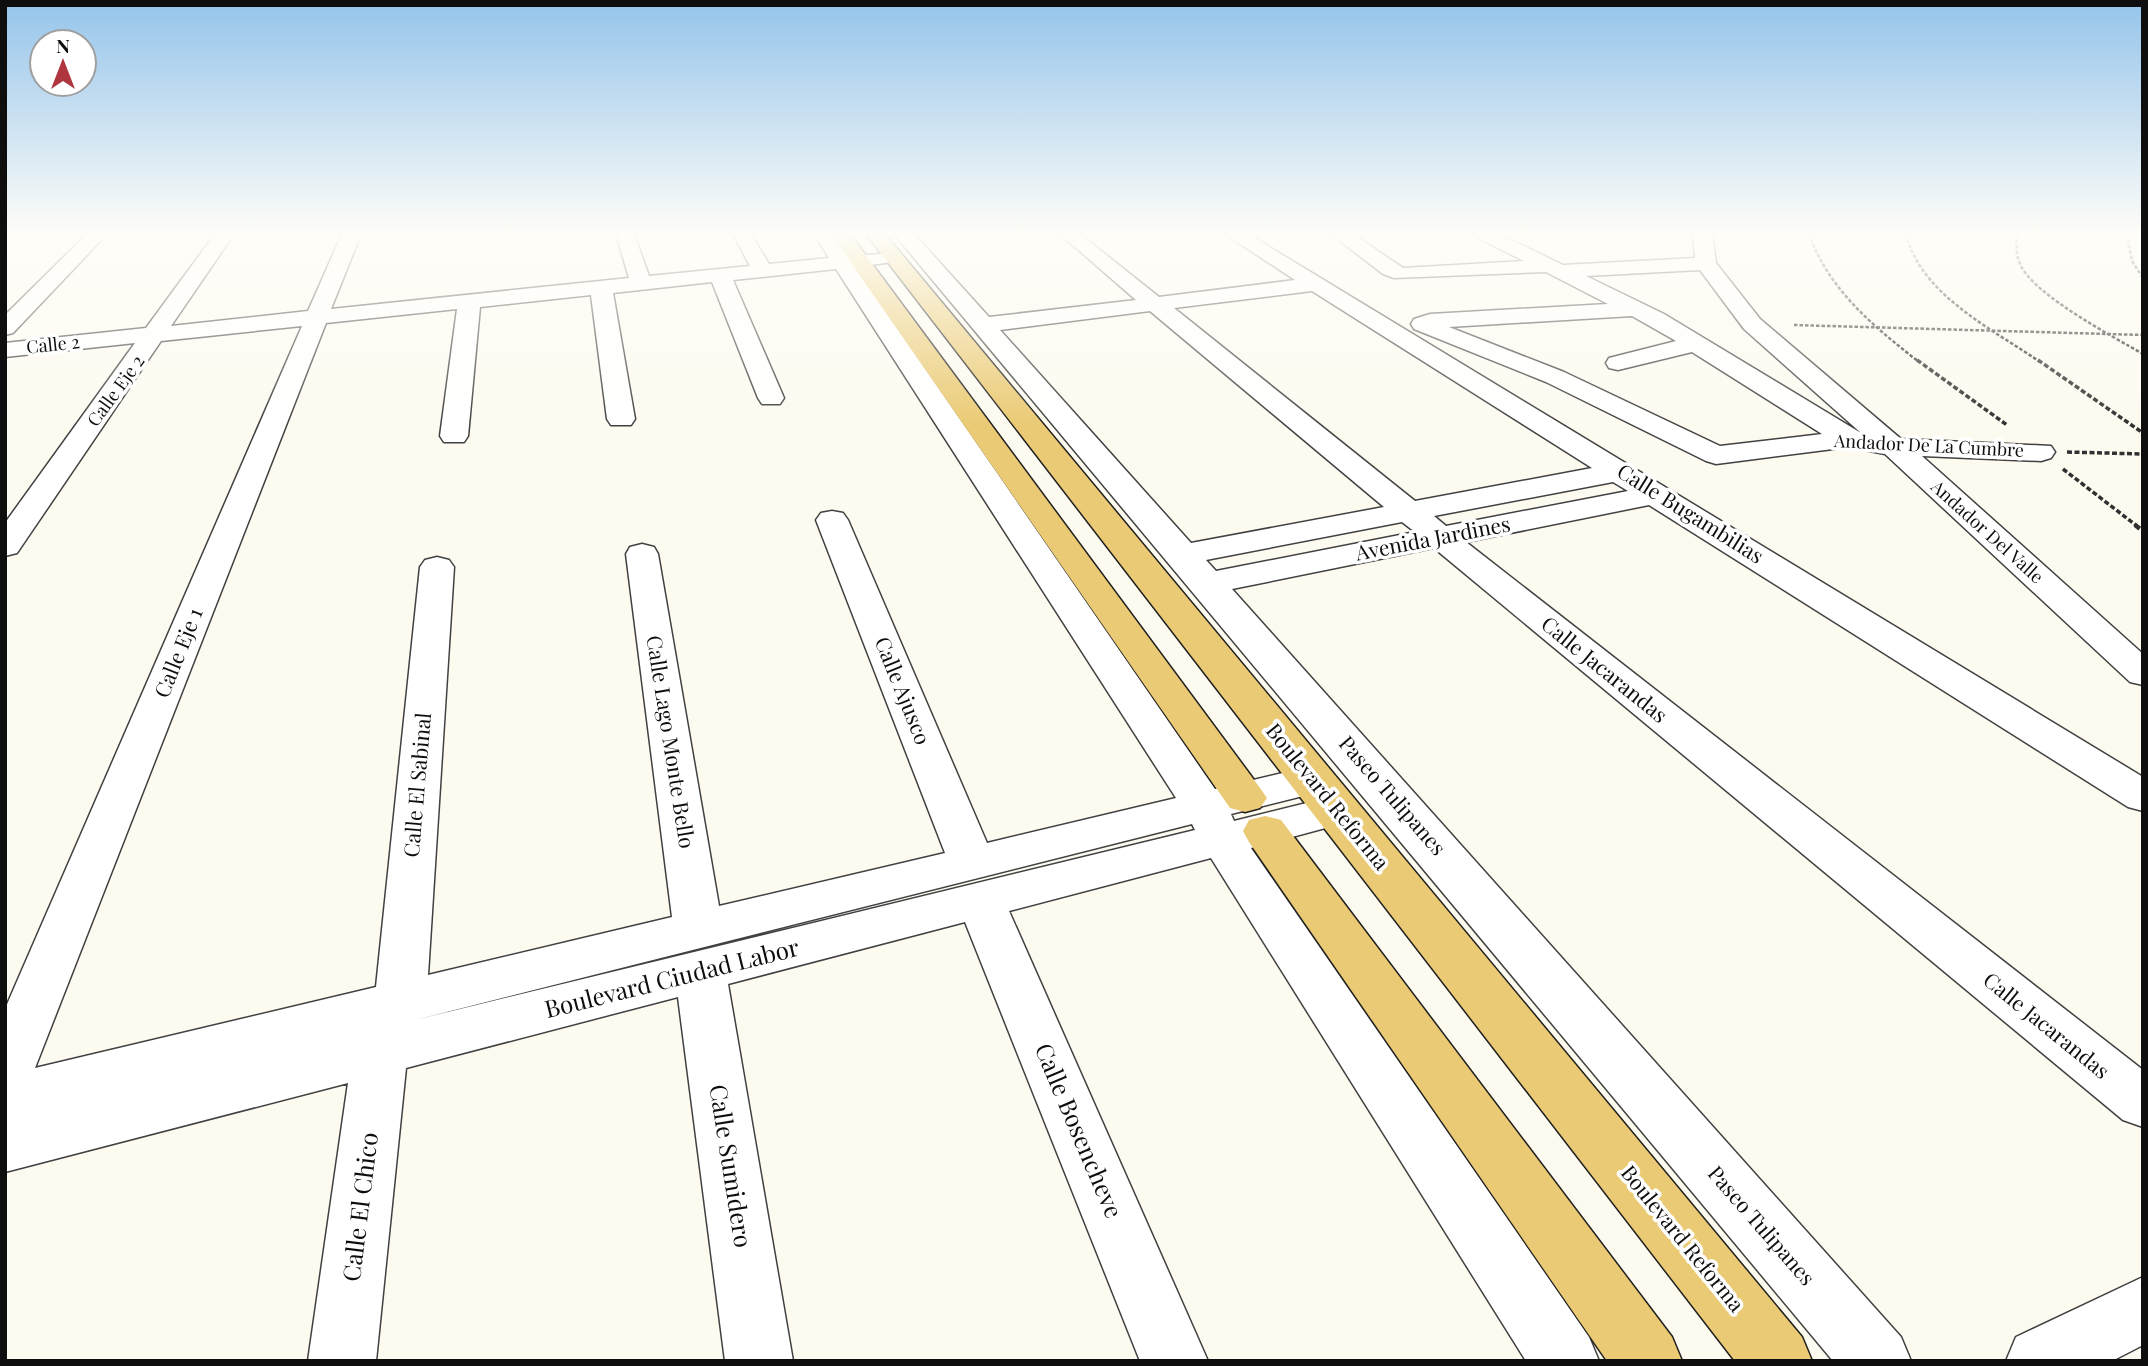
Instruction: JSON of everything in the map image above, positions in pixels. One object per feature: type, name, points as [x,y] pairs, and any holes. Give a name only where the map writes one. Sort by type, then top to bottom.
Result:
[{"type":"main road","name":"Boulevard Reforma","points":[[912,298],[1325,795],[1778,1361]]},
{"type":"main road","points":[[1235,819],[1648,1361]]},
{"type":"street","points":[[5,328],[35,298]]},
{"type":"street","name":"Calle Eje 2","points":[[5,546],[181,298]]},
{"type":"street","name":"Calle Eje 1","points":[[5,1073],[326,298]]},
{"type":"street","name":"Calle 2","points":[[5,350],[509,298]]},
{"type":"street","points":[[602,298],[621,419]]},
{"type":"street","points":[[729,298],[771,398]]},
{"type":"street","points":[[902,298],[1235,819],[1565,1361]]},
{"type":"street","name":"Paseo Tulipanes","points":[[944,298],[984,325],[1877,1361]]},
{"type":"street","name":"Calle Jacarandas","points":[[1147,298],[2143,1104]]},
{"type":"street","points":[[984,325],[1205,298]]},
{"type":"street","name":"Calle Bugambilias","points":[[1338,298],[1622,471],[2143,797]]},
{"type":"street","points":[[1613,298],[1656,319],[1849,439]]},
{"type":"street","name":"Andador Del Valle","points":[[1732,298],[1748,319],[2143,674]]},
{"type":"street","points":[[454,436],[469,302]]},
{"type":"street","name":"Andador De La Cumbre","points":[[1635,309],[1427,321],[1422,324],[1555,377],[1716,455],[1849,439],[1892,447],[2041,452]]},
{"type":"street","points":[[1719,316],[1748,319]]},
{"type":"street","points":[[1656,319],[1694,317]]},
{"type":"street","points":[[1618,363],[1695,344]]},
{"type":"street","name":"Avenida Jardines","points":[[1196,569],[1424,524],[1622,471]]},
{"type":"street","name":"Avenida Jardines","points":[[1424,524],[1657,494]]},
{"type":"street","name":"Calle Ajusco","points":[[832,520],[976,882]]},
{"type":"street","name":"Calle Lago Monte Bello","points":[[642,554],[699,951]]},
{"type":"street","name":"Calle El Sabinal","points":[[400,1003],[437,567]]},
{"type":"street","name":"Boulevard Ciudad Labor","points":[[5,1146],[380,1052],[699,951],[1325,795]]},
{"type":"street","name":"Calle Bosencheve","points":[[976,882],[1174,1361]]},
{"type":"street","name":"Boulevard Ciudad Labor","points":[[5,1099],[400,1003],[699,951]]},
{"type":"street","name":"Calle Sumidero","points":[[699,951],[759,1361]]},
{"type":"street","name":"Calle El Chico","points":[[342,1361],[380,1052]]},
{"type":"street","points":[[2040,1361],[2143,1310]]},
{"type":"path","points":[[1845,298],[1877,327],[2143,531]]},
{"type":"path","points":[[1947,298],[1991,331],[2143,433]]},
{"type":"path","points":[[2056,298],[2143,354]]},
{"type":"path","points":[[1748,319],[1877,327],[2143,335]]},
{"type":"path","name":"Andador De La Cumbre","points":[[2041,452],[2143,454]]}]
